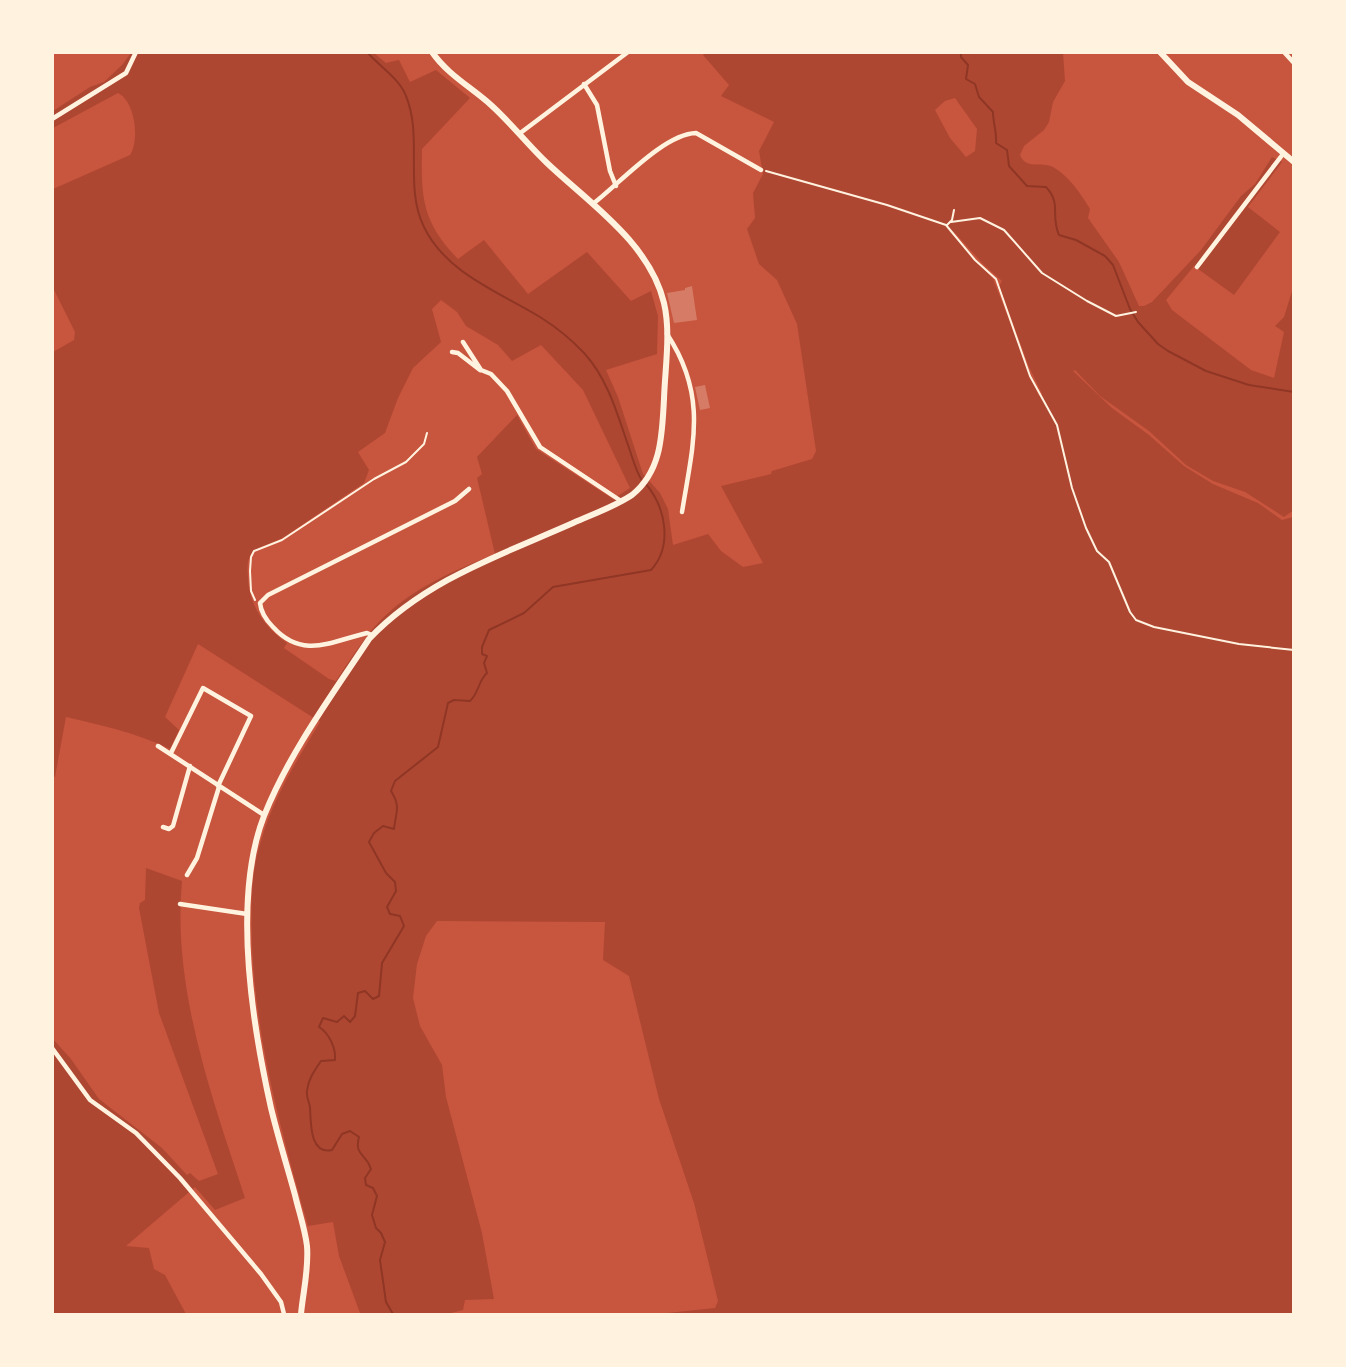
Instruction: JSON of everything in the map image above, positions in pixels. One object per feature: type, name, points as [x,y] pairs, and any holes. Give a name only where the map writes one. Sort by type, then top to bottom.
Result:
[{"type":"main road","points":[[301,1314],[308,1268],[307,1247],[259,1055],[252,1002],[247,914],[250,871],[264,815],[290,763],[372,635],[404,607],[444,580],[622,501],[642,487],[651,474],[662,443],[667,333],[664,302],[646,261],[594,203],[555,171],[492,105],[440,64],[432,52]]},
{"type":"main road","points":[[1160,52],[1188,82],[1238,115],[1293,162]]},
{"type":"street","points":[[52,119],[126,73],[136,52]]},
{"type":"street","points":[[519,134],[628,52]]},
{"type":"street","points":[[1284,52],[1293,63]]},
{"type":"street","points":[[584,83],[597,106],[610,171],[616,186]]},
{"type":"street","points":[[594,203],[656,151],[685,133],[696,133],[761,170]]},
{"type":"street","points":[[1197,267],[1283,154]]},
{"type":"street","points":[[667,333],[680,354],[694,397],[695,429],[682,512]]},
{"type":"street","points":[[463,342],[481,370]]},
{"type":"street","points":[[452,352],[491,374],[507,391],[540,447],[622,501]]},
{"type":"street","points":[[372,635],[367,633],[326,645],[297,644],[275,630],[260,607],[263,598],[268,595],[455,501],[469,489]]},
{"type":"street","points":[[171,753],[203,688],[251,716],[219,787],[197,858],[187,875]]},
{"type":"street","points":[[158,746],[264,815]]},
{"type":"street","points":[[163,827],[169,829],[173,826],[190,766]]},
{"type":"street","points":[[180,904],[247,914]]},
{"type":"street","points":[[52,1048],[90,1100],[136,1133],[198,1198],[261,1273],[281,1303],[284,1314]]},
{"type":"path","points":[[761,170],[887,205],[946,225],[975,260],[996,279],[1030,376],[1057,425],[1072,488],[1086,528],[1097,551],[1109,562],[1133,617],[1154,627],[1239,644],[1293,650]]},
{"type":"path","points":[[946,225],[950,222],[954,209]]},
{"type":"path","points":[[950,222],[974,217],[992,224],[1014,239],[1042,273],[1060,285],[1104,311],[1121,317],[1136,312]]},
{"type":"path","points":[[260,607],[250,582],[250,563],[254,551],[282,540],[374,479],[406,462],[424,444],[428,432]]},
{"type":"shaded area","points":[[131,53],[374,53],[386,63],[399,60],[410,82],[436,70],[470,98],[422,149],[423,196],[437,233],[458,259],[484,240],[528,294],[587,252],[631,301],[651,291],[658,316],[657,354],[606,370],[618,397],[643,474],[660,493],[668,509],[673,545],[708,534],[721,551],[743,567],[763,563],[721,486],[771,474],[772,471],[812,459],[816,451],[797,324],[777,280],[759,264],[747,229],[755,218],[753,193],[763,174],[759,151],[774,122],[721,96],[729,85],[703,55],[1063,53],[1065,81],[1053,102],[1049,122],[1044,130],[1024,146],[1020,155],[1030,164],[1053,167],[1074,186],[1090,209],[1088,218],[1119,262],[1139,306],[1152,302],[1201,250],[1241,196],[1255,184],[1272,157],[1282,162],[1248,207],[1280,232],[1234,295],[1194,266],[1166,300],[1172,310],[1251,370],[1274,378],[1284,332],[1275,326],[1284,317],[1293,288],[1294,510],[1284,517],[1245,492],[1213,481],[1186,465],[1149,431],[1100,396],[1073,371],[1112,408],[1149,435],[1184,466],[1213,484],[1258,503],[1282,520],[1293,517],[1293,1314],[658,1314],[715,1308],[718,1301],[694,1203],[659,1099],[629,976],[603,960],[605,922],[437,921],[426,936],[417,964],[413,998],[420,1026],[442,1065],[446,1097],[482,1233],[494,1299],[465,1300],[463,1310],[447,1314],[360,1313],[339,1256],[333,1222],[308,1226],[272,1088],[254,982],[252,906],[257,854],[279,794],[320,722],[198,644],[165,717],[179,730],[170,749],[106,726],[66,717],[55,777],[53,776],[53,352],[74,340],[75,332],[53,288],[53,189],[130,155],[135,131],[132,112],[124,97],[118,93],[53,128],[53,111],[90,87],[104,82]],"holes":[[[955,98],[977,129],[975,151],[966,157],[950,138],[935,110],[945,101]],[[949,231],[953,231],[1002,281],[999,286],[1042,394],[1039,396],[993,279]],[[441,300],[457,312],[466,326],[498,345],[512,361],[541,345],[583,390],[630,488],[613,499],[536,449],[517,415],[477,457],[482,474],[477,478],[495,554],[444,576],[398,605],[371,631],[336,681],[284,648],[287,643],[271,630],[259,614],[249,587],[249,559],[254,550],[281,539],[364,483],[369,470],[358,452],[385,433],[413,368],[441,342],[432,309]]]},
{"type":"shaded area","points":[[146,868],[182,881],[180,921],[189,1002],[208,1082],[245,1198],[215,1210],[195,1187],[126,1246],[149,1248],[154,1269],[165,1275],[186,1314],[53,1314],[52,1038],[71,1059],[99,1099],[162,1148],[187,1175],[190,1173],[199,1181],[218,1174],[159,1013],[139,908],[140,903],[145,900]]},
{"type":"building","points":[[692,286],[697,320],[674,323],[667,293]]},
{"type":"building","points":[[705,385],[710,408],[700,410],[695,387]]},
{"type":"waterway","points":[[367,52],[394,78],[406,96],[413,128],[418,212],[434,243],[460,269],[546,321],[585,354],[611,397],[641,479]]},
{"type":"waterway","points":[[961,52],[961,57],[968,65],[966,79],[975,84],[979,97],[993,112],[996,143],[1007,150],[1009,166],[1027,186],[1046,187],[1051,193],[1059,235],[1076,240],[1105,256],[1113,265],[1130,309],[1158,344],[1206,371],[1249,385],[1294,392]]},
{"type":"waterway","points":[[393,1314],[386,1302],[380,1260],[385,1242],[372,1215],[377,1196],[373,1188],[366,1185],[365,1178],[371,1169],[359,1151],[359,1137],[350,1131],[342,1134],[332,1150],[319,1147],[311,1128],[307,1093],[310,1079],[321,1061],[335,1060],[331,1041],[319,1027],[323,1018],[337,1022],[344,1016],[350,1022],[355,1016],[358,993],[365,991],[373,999],[379,996],[382,963],[404,926],[400,916],[390,914],[387,907],[396,891],[395,882],[386,873],[369,842],[374,833],[383,826],[394,829],[397,805],[391,791],[395,781],[438,747],[448,703],[454,700],[470,701],[487,673],[484,663],[487,656],[482,654],[482,647],[489,630],[524,613],[553,587],[651,570],[662,550],[664,526],[658,503],[645,483]]}]
